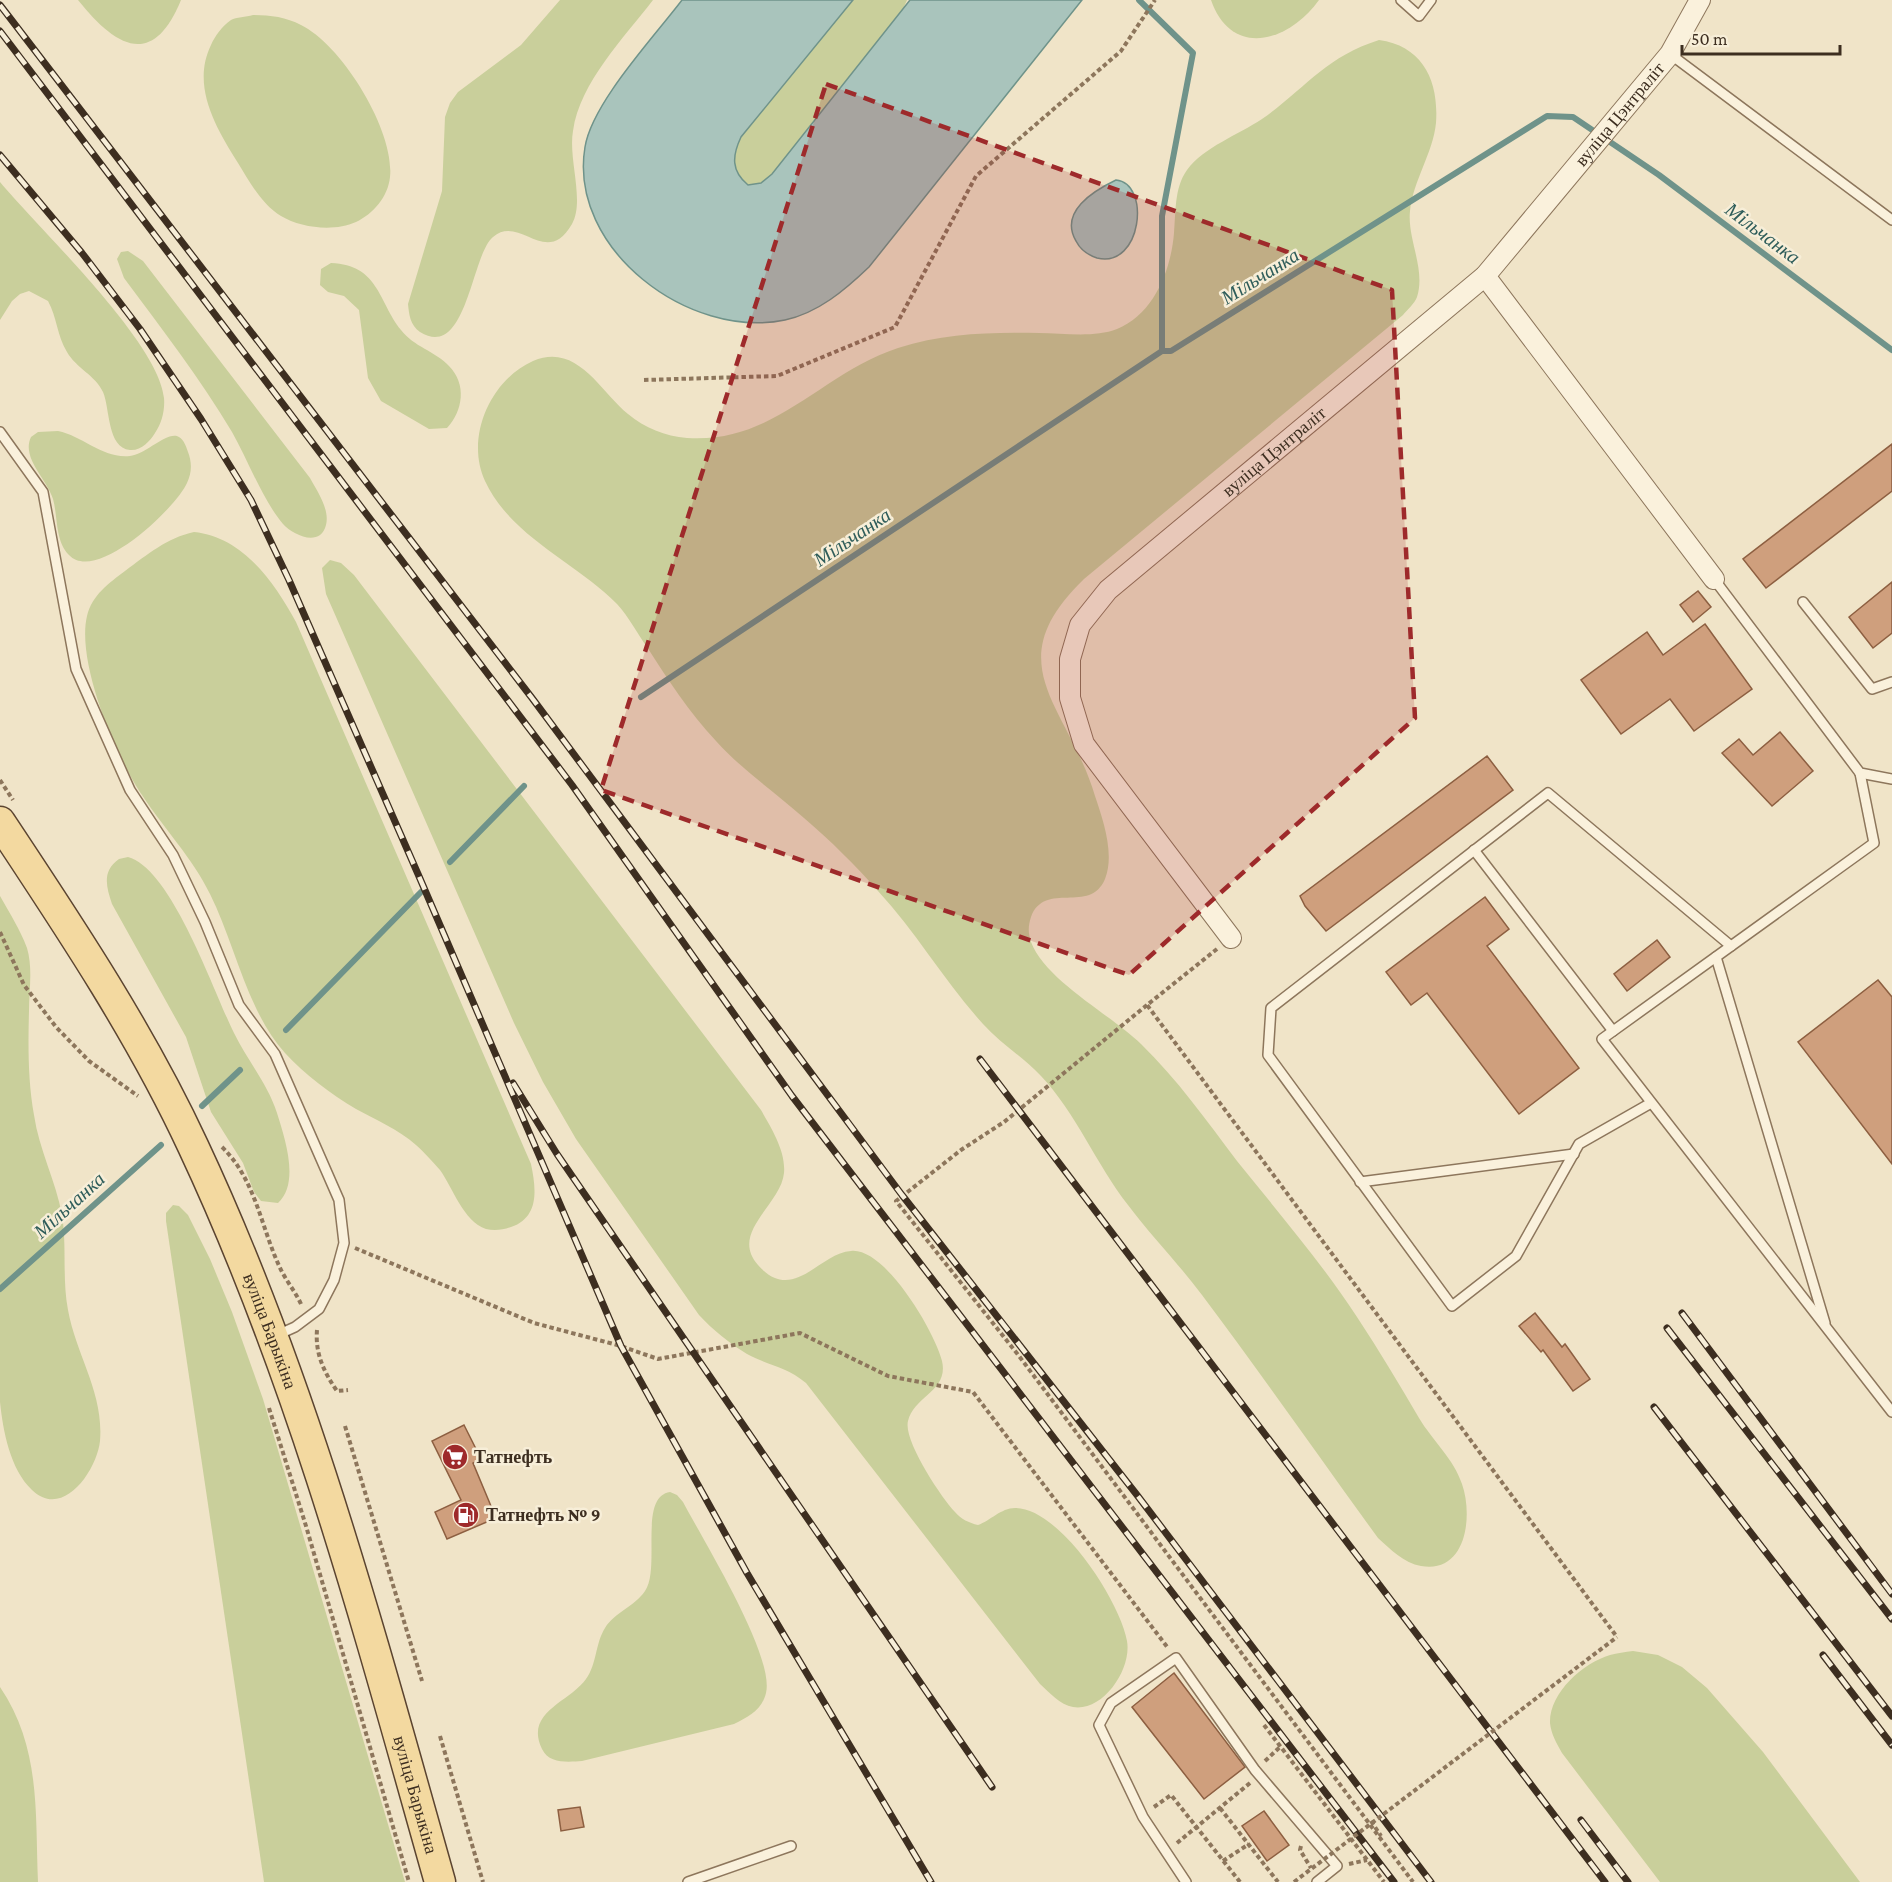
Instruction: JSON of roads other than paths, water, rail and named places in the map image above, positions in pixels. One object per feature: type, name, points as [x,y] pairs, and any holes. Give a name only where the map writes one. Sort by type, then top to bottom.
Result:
[{"type":"main road","name":"вуліца Барыкіна","points":[[0,822],[104,985],[172,1103],[222,1212],[272,1337],[323,1482],[440,1882]]},
{"type":"street","name":"вуліца Цэнтраліт","points":[[1231,938],[1084,744],[1070,698],[1070,659],[1080,625],[1108,590],[1485,276],[1670,54],[1700,0]]},
{"type":"street","points":[[1485,276],[1714,579]]},
{"type":"lane","points":[[1401,0],[1419,16],[1431,0]]},
{"type":"lane","points":[[1670,54],[1892,220]]},
{"type":"lane","points":[[0,432],[43,492],[76,669],[130,790],[173,855],[205,922],[240,1005],[275,1054],[339,1200],[344,1243],[334,1280],[319,1309],[272,1337]]},
{"type":"lane","points":[[1714,579],[1860,773],[1874,843],[1602,1039],[1892,1412]]},
{"type":"lane","points":[[1803,602],[1872,689],[1892,682]]},
{"type":"lane","points":[[1860,773],[1892,779]]},
{"type":"lane","points":[[1651,1103],[1579,1144],[1516,1256],[1452,1306],[1268,1055],[1271,1008],[1548,793],[1731,946]]},
{"type":"lane","points":[[1474,850],[1613,1031]]},
{"type":"lane","points":[[1716,957],[1827,1329]]},
{"type":"lane","points":[[1360,1182],[1574,1154]]},
{"type":"lane","points":[[1186,1882],[1143,1817],[1099,1725],[1111,1703],[1176,1658],[1255,1770],[1336,1866],[1317,1882]]},
{"type":"lane","points":[[688,1882],[791,1846]]},
{"type":"water","points":[[682,0],[853,0],[741,137],[735,163],[738,174],[748,185],[761,183],[772,174],[910,0],[1082,0],[869,267],[841,292],[809,312],[785,320],[748,322],[711,316],[675,301],[643,279],[615,252],[596,220],[585,185],[585,147],[599,111],[611,91]]},
{"type":"water","points":[[1116,180],[1127,185],[1134,195],[1137,209],[1136,224],[1132,239],[1124,251],[1112,258],[1097,258],[1078,244],[1072,231],[1072,221],[1075,212],[1089,196]]},
{"type":"waterway","points":[[1139,0],[1193,53],[1162,216],[1162,351]]},
{"type":"waterway","name":"Мільчанка","points":[[641,697],[1162,351],[1171,351],[1547,116],[1573,117],[1659,175],[1892,350]]},
{"type":"waterway","name":"Мільчанка","points":[[450,862],[524,786]]},
{"type":"waterway","name":"Мільчанка","points":[[286,1030],[421,892]]},
{"type":"waterway","name":"Мільчанка","points":[[202,1106],[240,1070]]},
{"type":"waterway","name":"Мільчанка","points":[[0,1289],[161,1145]]},
{"type":"railway","points":[[0,5],[532,698],[902,1195],[1137,1495],[1431,1882]]},
{"type":"railway","points":[[0,31],[572,785],[792,1096],[1394,1882]]},
{"type":"railway","points":[[0,155],[82,253],[140,329],[201,419],[251,500],[289,580],[418,874],[621,1346],[747,1573],[931,1882]]},
{"type":"railway","points":[[980,1059],[1605,1882]]},
{"type":"railway","points":[[513,1083],[557,1154],[992,1787]]},
{"type":"railway","points":[[1682,1313],[1892,1594]]},
{"type":"railway","points":[[1667,1328],[1892,1619]]},
{"type":"railway","points":[[1654,1407],[1892,1716]]},
{"type":"railway","points":[[1823,1655],[1892,1745]]},
{"type":"railway","points":[[1581,1820],[1628,1882]]},
{"type":"place","name":"Татнефть","points":[[455,1457]]},
{"type":"place","name":"Татнефть № 9","points":[[466,1515]]}]
